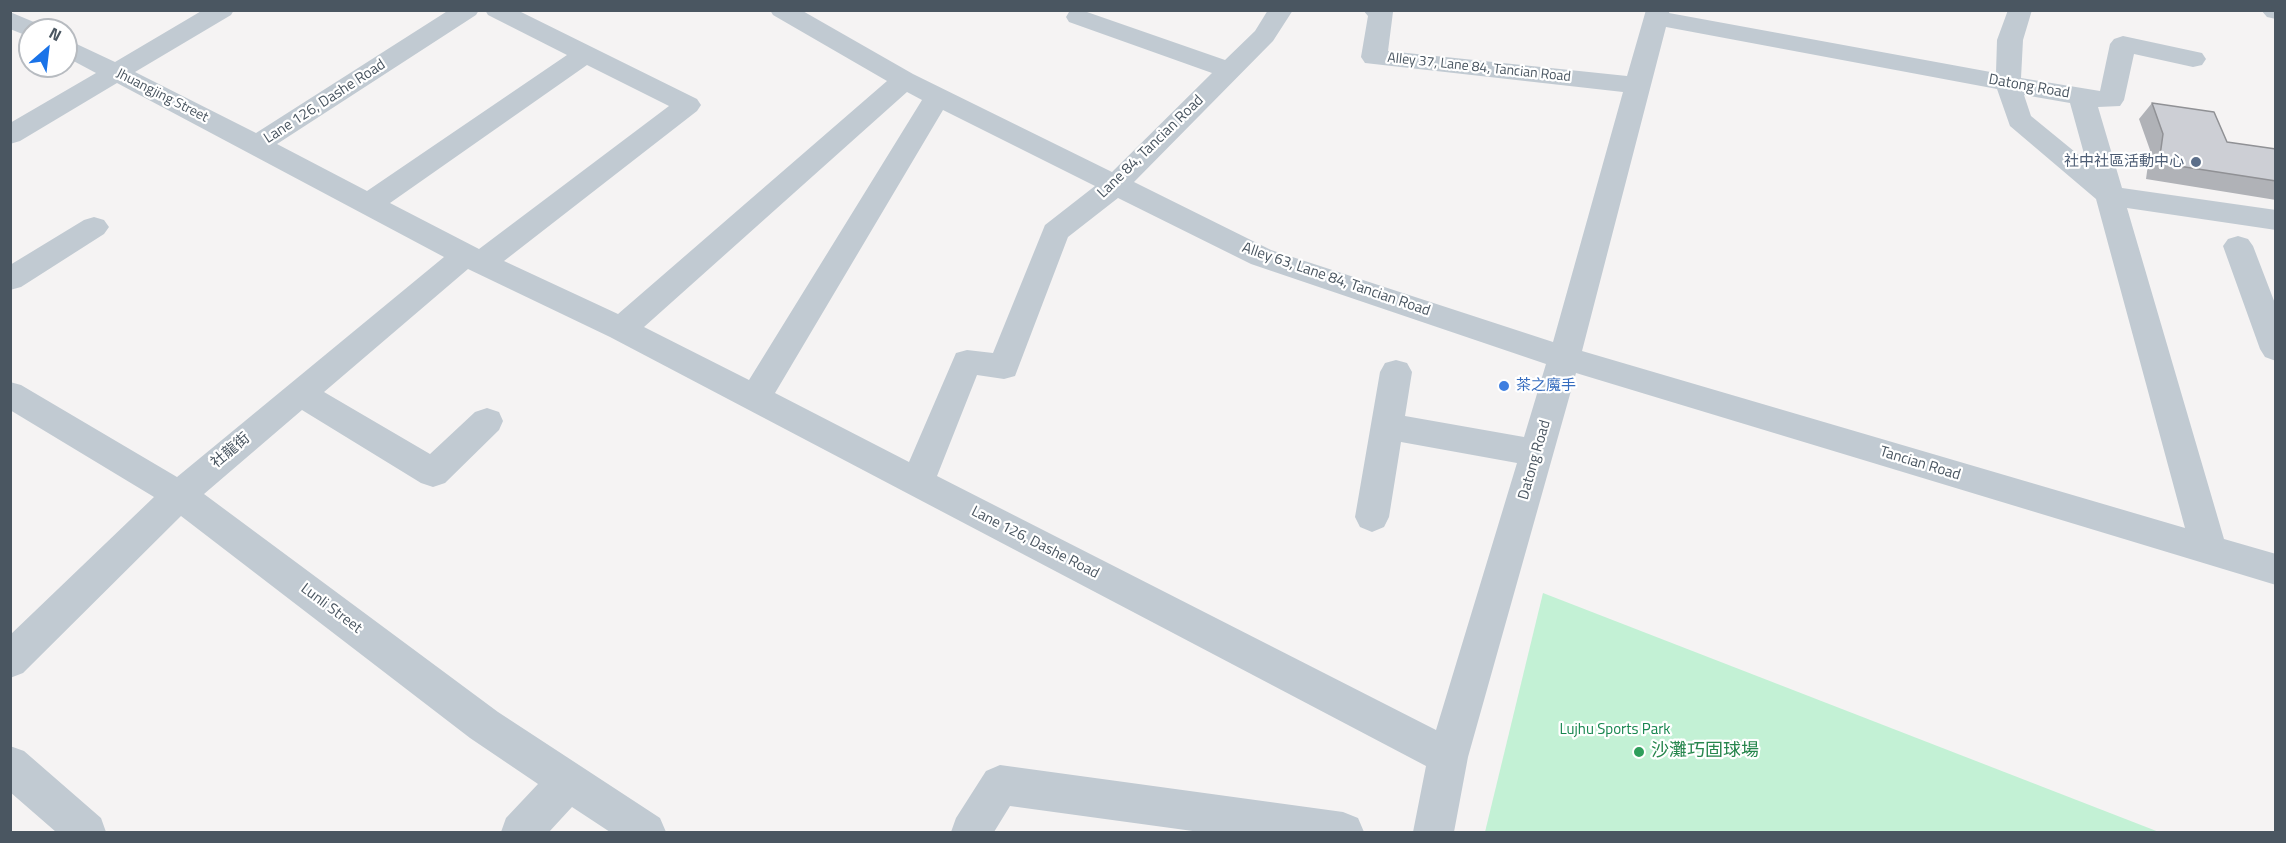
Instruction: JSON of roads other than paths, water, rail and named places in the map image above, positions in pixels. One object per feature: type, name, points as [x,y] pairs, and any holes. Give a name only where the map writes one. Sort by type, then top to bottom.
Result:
[{"type":"street","points":[[10,135],[222,10]]},
{"type":"street","name":"Lane 126, Dashe Road","points":[[467,10],[257,145],[474,259],[621,329],[1448,757]]},
{"type":"street","points":[[474,259],[688,105],[497,10]]},
{"type":"street","name":"Alley 63, Lane 84, Tancian Road","points":[[782,10],[904,80],[1261,257],[1564,358]]},
{"type":"street","name":"Lane 84, Tancian Road","points":[[917,482],[967,362],[1004,368],[1055,232],[1114,186],[1264,36],[1281,10]]},
{"type":"street","name":"Alley 37, Lane 84, Tancian Road","points":[[1375,10],[1381,12],[1374,57],[1636,85]]},
{"type":"street","points":[[2020,10],[2010,40],[2008,84],[2019,120],[2111,195],[2276,220]]},
{"type":"street","name":"Datong Road","points":[[1433,832],[1448,757],[1564,358],[1656,14],[2082,97],[2209,550]]},
{"type":"street","points":[[1078,17],[1230,70]]},
{"type":"street","points":[[2082,97],[2112,100],[2123,44],[2193,59]]},
{"type":"street","name":"Jhuangjing Street","points":[[78,53],[257,145]]},
{"type":"street","points":[[368,204],[585,54]]},
{"type":"street","points":[[621,329],[904,80]]},
{"type":"street","points":[[754,398],[937,96]]},
{"type":"street","points":[[10,279],[94,227]]},
{"type":"street","points":[[2238,246],[2276,349]]},
{"type":"street","name":"社龍街","points":[[10,661],[179,495],[300,393],[474,259]]},
{"type":"street","name":"Tancian Road","points":[[1564,358],[2276,570]]},
{"type":"street","points":[[1372,517],[1396,372]]},
{"type":"street","points":[[300,393],[433,473],[487,422]]},
{"type":"street","name":"Lunli Street","points":[[18,409],[179,495],[484,725],[645,832]]},
{"type":"street","points":[[1386,426],[1537,453]]},
{"type":"street","points":[[10,765],[86,832]]},
{"type":"street","points":[[520,832],[569,781]]},
{"type":"street","points":[[971,832],[1000,785],[1343,832]]},
{"type":"place","name":"社中社區活動中心","points":[[2196,162]]},
{"type":"place","name":"茶之魔手","points":[[1504,386]]},
{"type":"place","name":"沙灘巧固球場","points":[[1639,752]]},
{"type":"park label","name":"Lujhu Sports Park","points":[[1615,730]]}]
